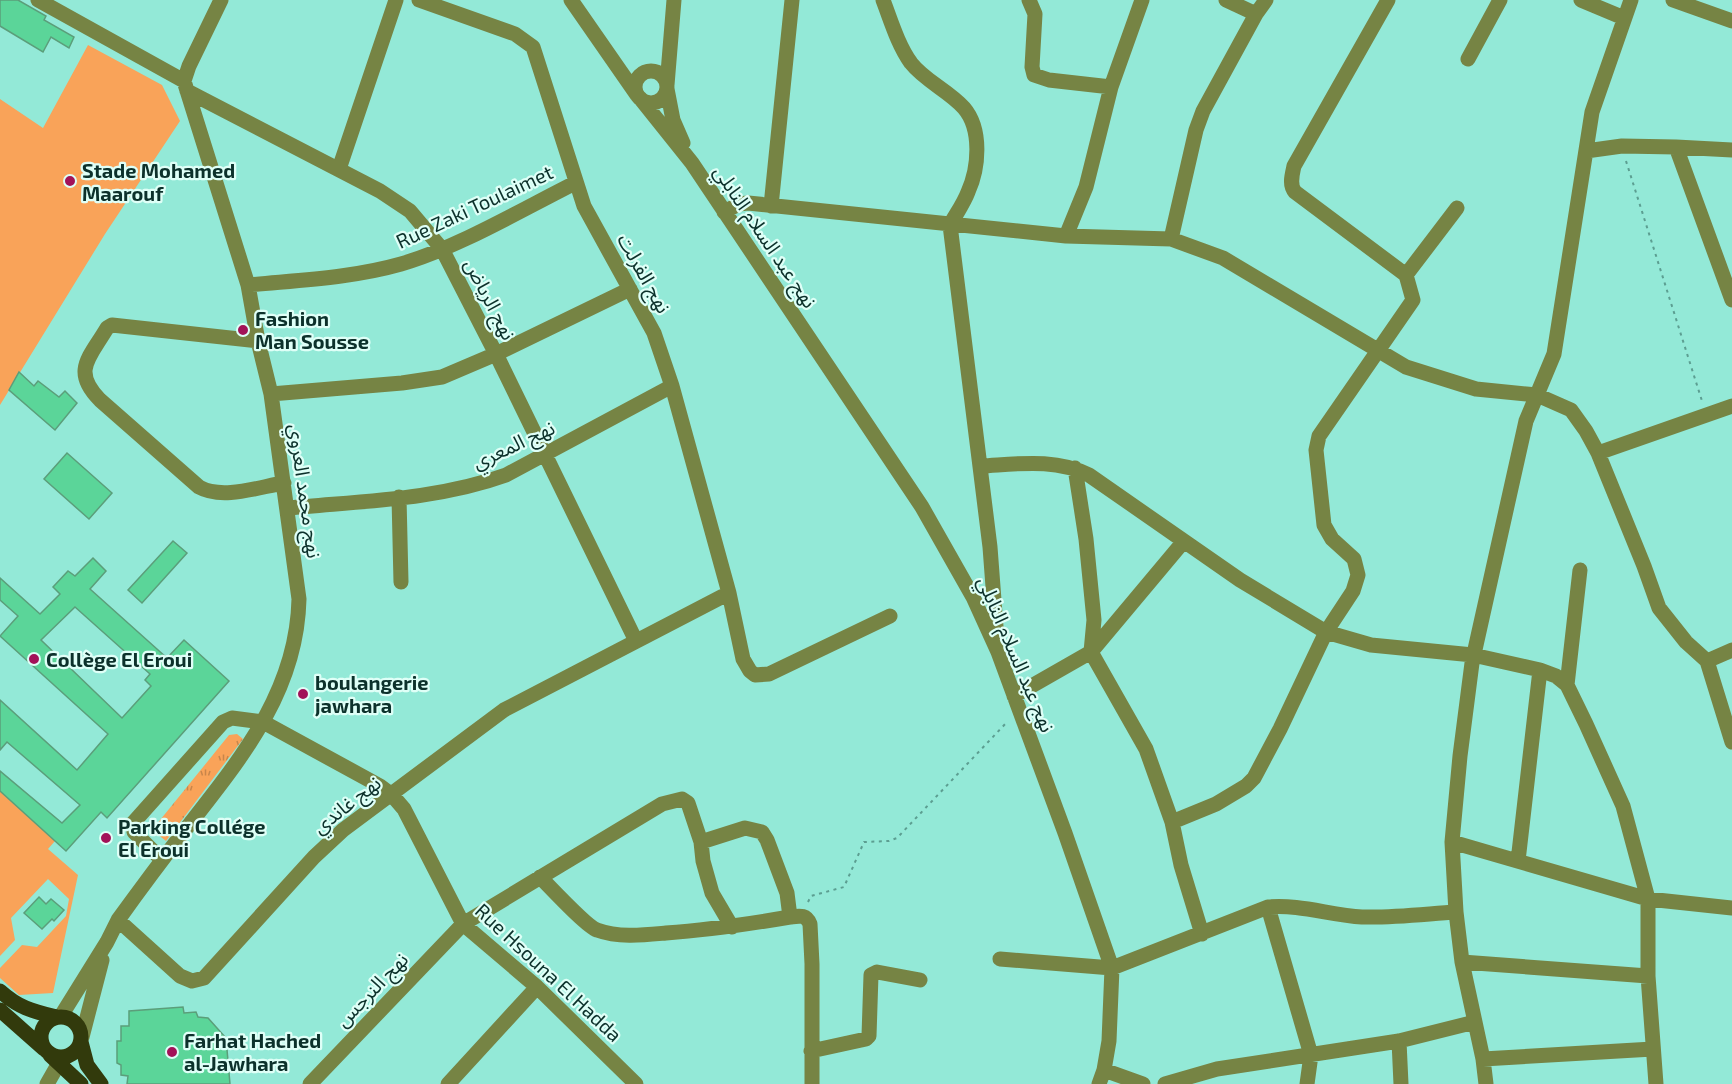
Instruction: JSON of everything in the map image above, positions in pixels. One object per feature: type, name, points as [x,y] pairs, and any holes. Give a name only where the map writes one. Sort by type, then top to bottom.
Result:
[{"type":"main road","points":[[0,991],[12,1002],[25,1009],[73,1020],[78,1025],[87,1065],[101,1084]]},
{"type":"main road","points":[[0,1010],[46,1051],[62,1060],[81,1084]]},
{"type":"main road","points":[[46,1051],[40,1036],[41,1030],[45,1024],[59,1017]]},
{"type":"main road","points":[[62,1060],[75,1052],[81,1040]]},
{"type":"street","points":[[38,0],[185,86],[189,66],[221,0]]},
{"type":"street","points":[[339,169],[396,0]]},
{"type":"street","name":"نهج الفرلت","points":[[419,0],[515,34],[533,47],[584,206],[654,333],[672,386],[729,592],[743,659],[750,671],[759,676],[775,671],[890,616]]},
{"type":"street","name":"نهج عبد السلام النابلي","points":[[571,0],[638,97],[692,163],[922,507],[973,597],[998,652],[1112,968],[1109,1041],[1102,1077]]},
{"type":"street","name":"نهج عبد السلام النابلي","points":[[674,0],[667,87],[673,120],[692,163]]},
{"type":"street","points":[[771,206],[792,0]]},
{"type":"street","points":[[883,0],[895,33],[909,60],[964,108],[975,131],[976,156],[969,192],[950,225],[981,466],[998,652]]},
{"type":"street","points":[[1029,0],[1035,14],[1032,67],[1034,75],[1049,80],[1111,87]]},
{"type":"street","points":[[1066,236],[1086,187],[1111,87],[1142,0]]},
{"type":"street","points":[[1226,0],[1256,14]]},
{"type":"street","points":[[1171,239],[1196,130],[1203,111],[1266,0]]},
{"type":"street","points":[[1172,822],[1216,804],[1246,786],[1254,778],[1326,632],[1353,591],[1358,575],[1354,559],[1332,539],[1324,525],[1316,450],[1319,436],[1413,300],[1406,275],[1295,192],[1291,181],[1294,166],[1388,0]]},
{"type":"street","points":[[1468,59],[1500,0]]},
{"type":"street","points":[[1581,0],[1624,18]]},
{"type":"street","points":[[1486,1084],[1483,1059],[1462,962],[1456,912],[1452,842],[1473,655],[1526,422],[1554,354],[1592,112],[1630,0]]},
{"type":"street","points":[[1673,0],[1732,21]]},
{"type":"street","points":[[649,72],[660,74],[667,87],[663,98],[649,103],[638,97],[635,87],[638,79],[649,72],[672,26]]},
{"type":"street","name":"نهج عبد السلام النابلي","points":[[608,54],[633,70],[649,72]]},
{"type":"street","name":"نهج الرياض","points":[[185,86],[380,191],[410,211],[442,249],[496,354],[636,641]]},
{"type":"street","name":"نهج محمد العروي","points":[[59,1017],[107,942],[117,920],[237,763],[263,722],[289,666],[298,622],[299,599],[271,394],[248,285],[185,86]]},
{"type":"street","points":[[1586,151],[1622,146],[1732,150]]},
{"type":"street","points":[[1676,147],[1732,300]]},
{"type":"street","name":"Rue Zaki Toulaimet","points":[[248,285],[372,271],[399,264],[442,249],[575,183]]},
{"type":"street","points":[[724,212],[739,204],[748,203],[1066,236],[1171,239],[1223,258],[1406,367],[1476,389],[1537,395],[1572,410],[1598,453],[1659,608],[1686,642],[1707,661],[1732,742]]},
{"type":"street","points":[[1406,275],[1456,208]]},
{"type":"street","points":[[271,394],[402,383],[456,372],[630,289]]},
{"type":"street","points":[[258,341],[112,325],[107,328],[85,366],[84,375],[91,390],[100,400],[199,487],[221,493],[284,483]]},
{"type":"street","name":"نهج المعري","points":[[288,508],[399,496],[480,484],[506,475],[672,386]]},
{"type":"street","points":[[1598,453],[1732,406]]},
{"type":"street","points":[[981,466],[1047,463],[1075,468],[1089,475],[1240,580],[1326,632],[1371,645],[1473,655],[1540,670],[1557,676],[1567,685],[1623,806],[1648,899],[1648,976],[1656,1084]]},
{"type":"street","points":[[1075,468],[1086,539],[1094,620],[1091,652],[1146,749],[1172,822],[1181,865],[1202,934]]},
{"type":"street","points":[[399,496],[402,582]]},
{"type":"street","points":[[1016,703],[1091,652],[1184,541]]},
{"type":"street","points":[[1567,685],[1580,570]]},
{"type":"street","name":"نهج غاندي","points":[[117,920],[180,976],[192,981],[204,978],[314,857],[343,830],[504,710],[729,592]]},
{"type":"street","points":[[1707,661],[1732,650]]},
{"type":"street","points":[[1518,861],[1540,670]]},
{"type":"street","points":[[162,860],[134,832],[133,823],[223,722],[232,718],[263,722]]},
{"type":"street","name":"Rue Hsouna El Hadda","points":[[263,722],[380,786],[392,795],[404,809],[463,924],[537,987],[636,1084]]},
{"type":"street","name":"نهج النرجس","points":[[310,1084],[463,924],[662,804],[676,800],[688,803],[701,842]]},
{"type":"street","points":[[732,927],[712,893],[703,861],[701,842],[745,828],[762,832],[798,917],[810,924],[812,1084]]},
{"type":"street","points":[[1452,842],[1648,899],[1732,908]]},
{"type":"street","points":[[540,877],[595,930],[616,935],[643,935],[732,927],[798,917]]},
{"type":"street","points":[[1000,959],[1112,968],[1268,907],[1283,906],[1362,917],[1456,912]]},
{"type":"street","points":[[1268,907],[1311,1055],[1307,1084]]},
{"type":"street","points":[[81,1040],[107,942]]},
{"type":"street","points":[[1462,962],[1648,976]]},
{"type":"street","points":[[811,1051],[866,1039],[869,1036],[871,975],[877,972],[920,980]]},
{"type":"street","points":[[448,1084],[537,987]]},
{"type":"street","points":[[1165,1084],[1217,1069],[1399,1041],[1475,1022]]},
{"type":"street","points":[[1399,1041],[1401,1084]]},
{"type":"street","points":[[1483,1059],[1653,1049]]},
{"type":"street","points":[[47,1084],[62,1060]]},
{"type":"street","points":[[1102,1077],[1143,1084]]},
{"type":"path","points":[[1622,146],[1706,415]]},
{"type":"path","points":[[798,917],[812,896],[838,889],[847,884],[864,842],[889,841],[897,838],[1016,703]]},
{"type":"green space","name":"Stade Mohamed Maarouf","points":[[88,45],[162,85],[180,121],[105,234],[0,405],[0,99],[43,128]]},
{"type":"green space","points":[[237,734],[243,739],[166,841],[152,830],[229,735]]},
{"type":"green space","points":[[0,791],[55,841],[48,849],[78,875],[53,993],[19,995],[0,978],[0,968],[22,945],[37,947],[66,916],[69,899],[48,879],[11,918],[15,940],[0,956]]},
{"type":"building","points":[[0,0],[18,0],[46,16],[44,20],[74,37],[69,48],[51,37],[43,52],[0,26]]},
{"type":"building","points":[[19,372],[34,386],[38,381],[59,397],[65,391],[77,403],[55,430],[9,390]]},
{"type":"building","points":[[67,453],[112,493],[89,519],[44,479]]},
{"type":"building","points":[[173,541],[187,553],[142,603],[128,590]]},
{"type":"building","points":[[93,558],[106,571],[90,589],[167,658],[184,640],[229,681],[107,818],[101,812],[66,851],[0,791],[0,771],[62,823],[80,805],[7,742],[0,750],[0,700],[77,770],[108,734],[0,636],[18,616],[0,600],[0,578],[40,614],[60,594],[53,587],[68,571],[75,576]],"holes":[[[75,607],[150,674],[145,680],[151,686],[122,718],[41,640]]]},
{"type":"building","points":[[39,897],[46,904],[51,899],[64,910],[42,929],[24,913]]},
{"type":"building","name":"Farhat Hached al-Jawhara","points":[[183,1007],[184,1013],[196,1012],[198,1017],[208,1018],[226,1038],[230,1084],[127,1084],[128,1076],[121,1075],[121,1065],[117,1063],[117,1041],[121,1041],[121,1026],[129,1026],[129,1011]]},
{"type":"place","name":"Stade Mohamed Maarouf","points":[[70,181]]},
{"type":"place","name":"Fashion Man Sousse","points":[[243,330]]},
{"type":"place","name":"Collège El Eroui","points":[[34,659]]},
{"type":"place","name":"boulangerie jawhara","points":[[303,694]]},
{"type":"place","name":"Parking Collége El Eroui","points":[[106,838]]},
{"type":"place","name":"Farhat Hached al-Jawhara","points":[[172,1052]]}]
